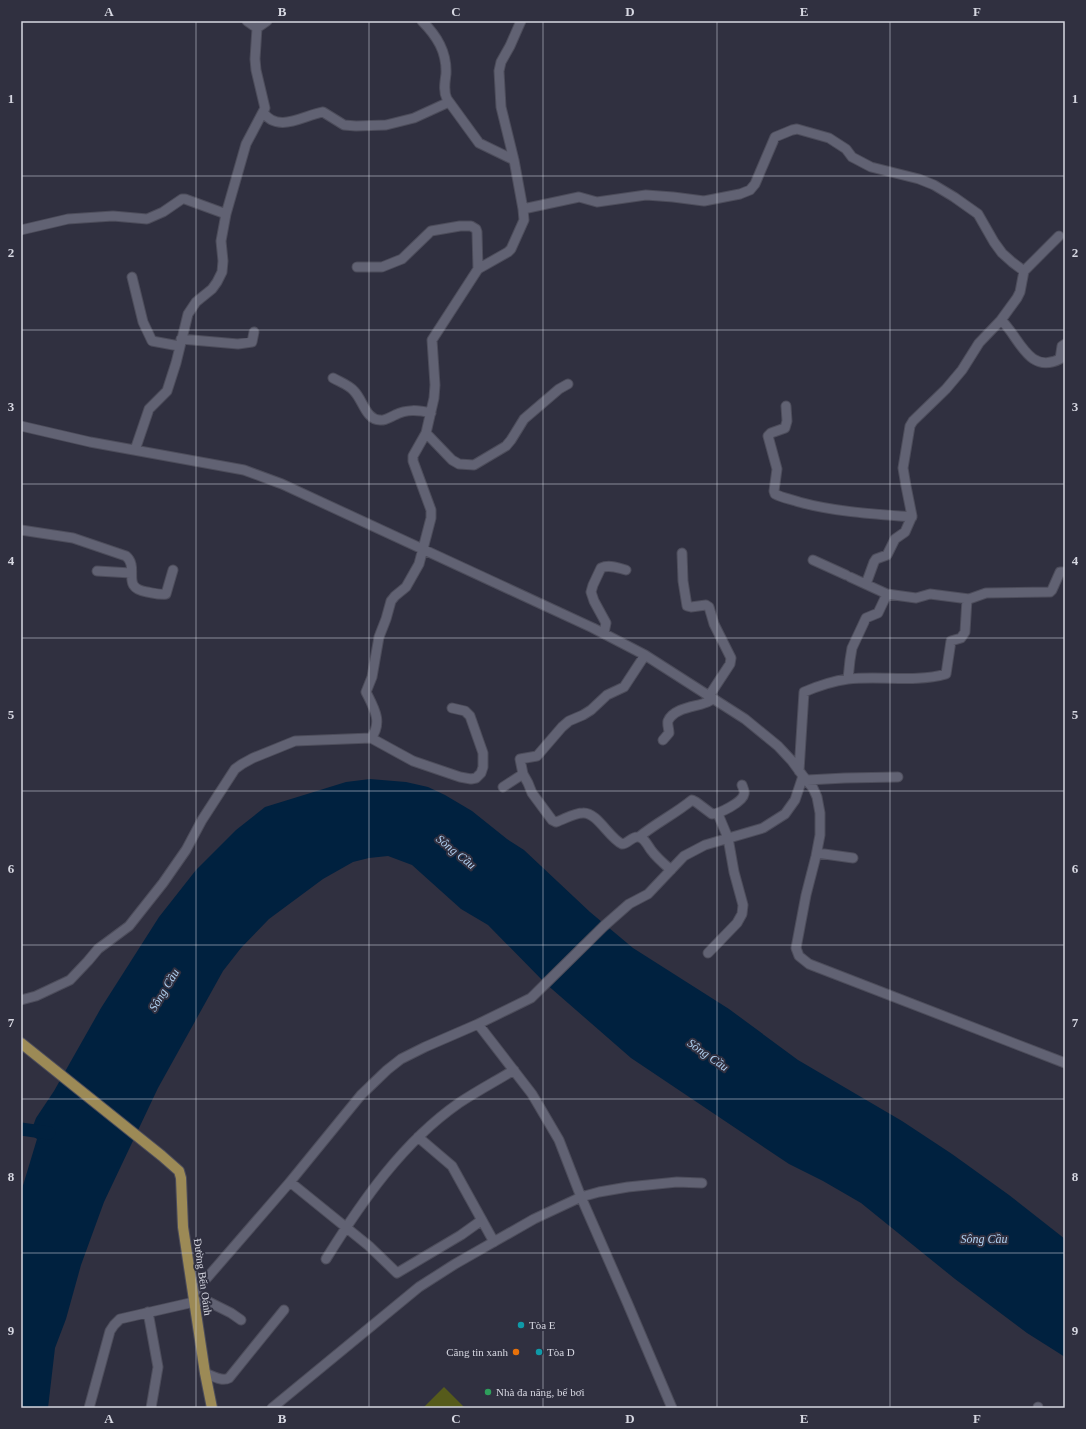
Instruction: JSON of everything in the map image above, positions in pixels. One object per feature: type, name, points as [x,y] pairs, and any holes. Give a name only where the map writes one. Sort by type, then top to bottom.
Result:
[{"type":"main road","name":"Đường Bến Oánh","points":[[21,1043],[44,1060],[179,1171],[181,1178],[183,1226],[212,1408]]},
{"type":"street","points":[[247,21],[257,28]]},
{"type":"street","points":[[257,28],[267,21]]},
{"type":"street","points":[[422,21],[434,34],[444,51],[446,71],[445,95],[449,102],[479,143],[514,160]]},
{"type":"street","points":[[371,738],[376,732],[377,724],[375,710],[366,692],[372,677],[379,637],[392,601],[395,596],[409,583],[418,564],[431,518],[431,510],[413,461],[426,433],[434,398],[435,385],[431,342],[478,269],[511,249],[524,220],[524,209],[501,107],[499,71],[501,62],[521,21]]},
{"type":"street","points":[[135,450],[149,409],[167,391],[188,314],[192,306],[218,282],[222,272],[223,261],[221,237],[226,214],[246,144],[264,108],[256,66],[257,28]]},
{"type":"street","points":[[263,112],[267,118],[281,122],[293,121],[323,112],[344,125],[374,126],[408,120],[449,102]]},
{"type":"street","points":[[524,209],[579,197],[597,202],[646,195],[673,196],[701,201],[740,194],[750,190],[755,184],[775,137],[792,130],[797,130],[829,138],[846,149],[852,157],[871,167],[919,179],[954,197],[978,214],[994,242],[1012,262],[1024,271]]},
{"type":"street","points":[[21,230],[68,219],[113,216],[147,219],[163,212],[182,199],[186,199],[226,214]]},
{"type":"street","points":[[357,267],[382,267],[402,259],[431,231],[448,227],[471,226],[476,229],[477,232],[478,269]]},
{"type":"street","points":[[866,584],[876,559],[887,555],[895,539],[906,532],[912,517],[903,468],[910,426],[913,421],[946,389],[962,370],[979,343],[1001,320],[1020,292],[1024,271],[1059,236]]},
{"type":"street","points":[[132,277],[143,322],[152,341],[238,344],[252,342],[254,332]]},
{"type":"street","points":[[1001,320],[1008,326],[1029,356],[1039,362],[1060,359],[1062,346],[1065,344]]},
{"type":"street","points":[[333,378],[353,390],[368,414],[376,419],[381,420],[411,410],[431,414]]},
{"type":"street","points":[[426,433],[452,460],[459,464],[474,465],[506,446],[524,419],[559,389],[568,384]]},
{"type":"street","points":[[786,406],[787,421],[785,428],[771,433],[768,436],[777,469],[774,491],[775,494],[805,503],[846,512],[912,517]]},
{"type":"street","points":[[21,426],[83,440],[252,472],[288,486],[423,548],[604,633],[645,655],[745,719],[778,746],[813,788],[820,813],[820,826],[817,852],[799,930],[796,948],[798,956],[809,964],[1065,1062]]},
{"type":"street","points":[[21,530],[73,538],[126,556],[129,559],[132,585],[136,590],[163,595],[166,594],[174,570]]},
{"type":"street","points":[[663,740],[669,733],[668,723],[670,718],[679,711],[703,704],[711,697],[730,664],[731,658],[714,624],[709,608],[706,605],[691,607],[687,606],[683,580],[682,553]]},
{"type":"street","points":[[814,560],[887,594],[916,598],[930,594],[966,599],[986,593],[1050,592],[1060,572],[1065,572]]},
{"type":"street","points":[[604,633],[606,623],[594,601],[591,592],[593,585],[601,568],[604,566],[626,570]]},
{"type":"street","points":[[97,571],[131,573]]},
{"type":"street","points":[[848,679],[852,648],[866,618],[878,613],[887,594]]},
{"type":"street","points":[[194,1298],[361,1096],[387,1070],[413,1053],[531,998],[604,926],[629,904],[644,897],[684,856],[705,845],[763,828],[785,814],[795,800],[803,776],[804,692],[823,684],[848,679],[916,678],[946,674],[951,641],[961,638],[965,632],[966,599]]},
{"type":"street","points":[[645,655],[624,687],[607,695],[591,710],[562,726],[537,756],[520,759],[523,774],[532,793],[552,820],[556,822],[575,815],[586,813],[595,818],[611,836],[622,844],[639,837],[692,800],[712,814],[718,814],[732,806],[744,796],[745,793],[742,785]]},
{"type":"street","points":[[21,1000],[36,996],[70,980],[98,949],[129,926],[163,883],[186,850],[202,820],[235,769],[242,764],[266,752],[295,741],[371,738],[412,761],[460,777],[471,779],[476,778],[481,773],[483,767],[483,753],[470,716],[465,711],[452,708]]},
{"type":"street","points":[[504,787],[523,774]]},
{"type":"street","points":[[803,776],[839,778],[898,777]]},
{"type":"street","points":[[708,952],[737,923],[742,914],[743,905],[734,872],[728,838],[718,814]]},
{"type":"street","points":[[639,837],[643,839],[652,852],[671,870]]},
{"type":"street","points":[[817,852],[853,858]]},
{"type":"street","points":[[478,1024],[532,1094],[559,1140],[581,1197],[672,1408]]},
{"type":"street","points":[[326,1259],[372,1191],[418,1137],[459,1103],[514,1070]]},
{"type":"street","points":[[418,1137],[452,1166],[494,1242]]},
{"type":"street","points":[[290,1182],[369,1246],[397,1274],[461,1235],[482,1220]]},
{"type":"street","points":[[272,1408],[406,1296],[455,1264],[534,1219],[581,1197],[628,1187],[677,1182],[702,1183]]},
{"type":"street","points":[[89,1408],[110,1331],[114,1324],[120,1319],[194,1298],[221,1307],[242,1320]]},
{"type":"street","points":[[206,1373],[222,1380],[229,1378],[284,1310]]},
{"type":"street","points":[[148,1312],[158,1366],[151,1408]]},
{"type":"green space","points":[[444,1387],[465,1408],[423,1408]]},
{"type":"water","name":"Sông Cầu","points":[[370,779],[406,782],[428,787],[472,811],[507,839],[524,850],[590,912],[633,948],[729,1009],[798,1060],[902,1121],[952,1154],[1009,1195],[1065,1239],[1065,1357],[1027,1333],[955,1279],[861,1203],[823,1181],[789,1164],[631,1058],[545,983],[488,925],[461,909],[412,865],[388,856],[369,858],[353,862],[323,879],[269,919],[241,948],[223,971],[158,1088],[104,1202],[81,1265],[66,1319],[55,1348],[48,1408],[21,1408],[21,1192],[37,1139],[30,1134],[36,1118],[54,1091],[101,1008],[159,917],[196,870],[236,830],[265,807],[346,782]]},
{"type":"waterway","points":[[21,1129],[49,1133]]},
{"type":"place","name":"Tòa E","points":[[521,1325]]},
{"type":"place","name":"Căng tin xanh","points":[[516,1352]]},
{"type":"place","name":"Tòa D","points":[[539,1352]]},
{"type":"place","name":"Nhà đa năng, bể bơi","points":[[488,1392]]}]
